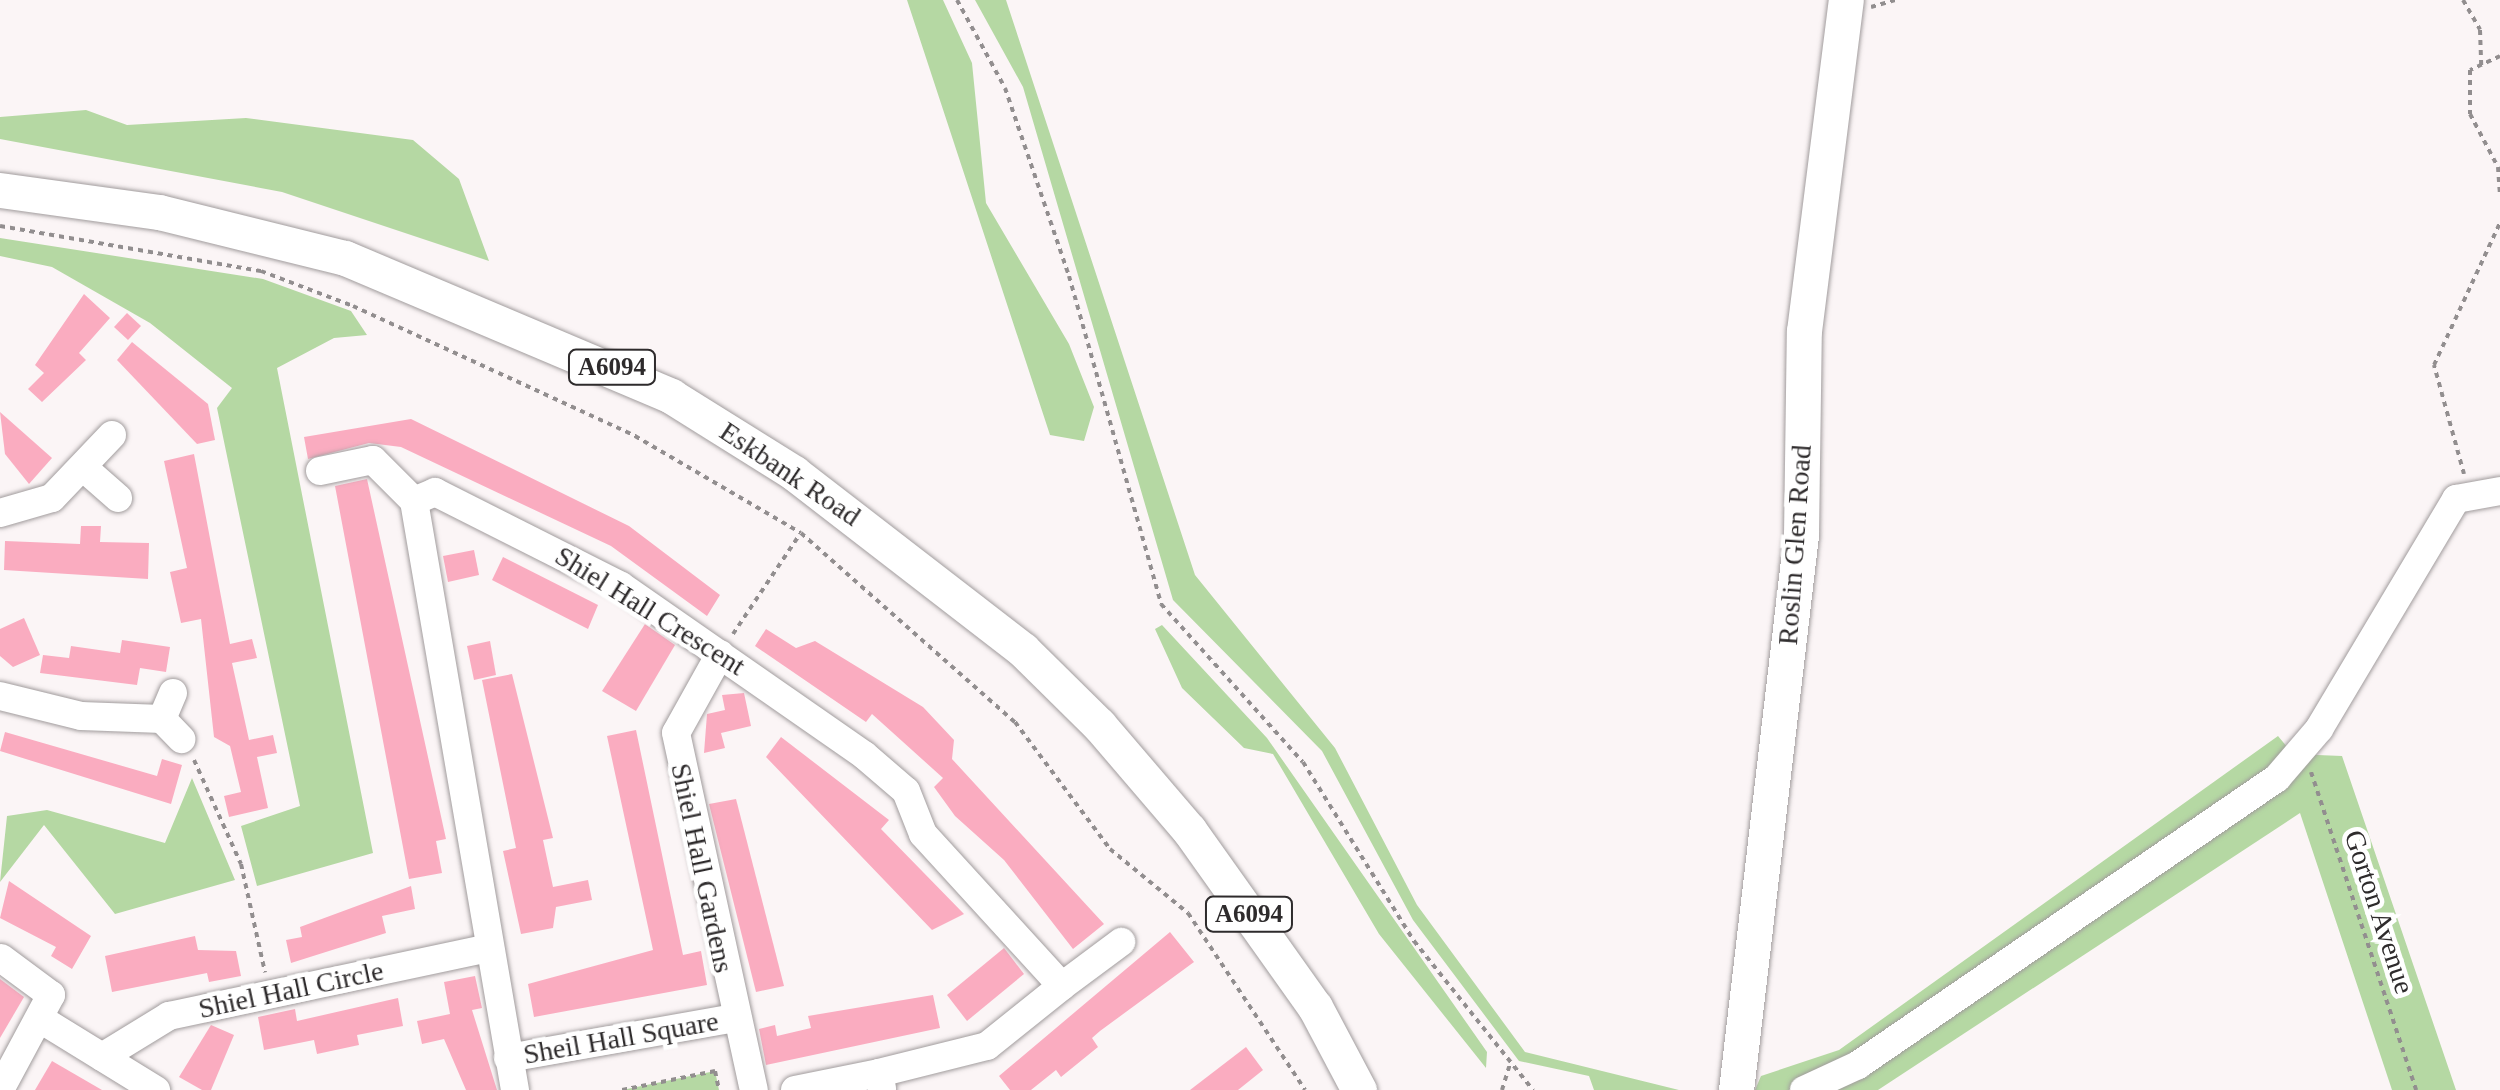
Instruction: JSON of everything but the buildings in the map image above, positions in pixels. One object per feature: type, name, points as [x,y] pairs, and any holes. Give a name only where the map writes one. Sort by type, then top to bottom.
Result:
[{"type":"main road","name":"Roslin Glen Road","points":[[1736,1090],[1801,535],[1804,332],[1846,0]]},
{"type":"main road","name":"Eskbank Road","points":[[0,190],[159,212],[346,258],[560,342],[670,396],[794,473],[1023,650],[1099,726],[1258,926],[1360,1090]]},
{"type":"street","points":[[0,513],[52,498],[85,469],[112,435]]},
{"type":"street","points":[[320,471],[373,460],[414,501],[515,1090]]},
{"type":"street","points":[[85,469],[118,498]]},
{"type":"street","points":[[1804,1090],[1858,1065],[2261,789],[2303,747],[2456,498],[2491,490]]},
{"type":"street","name":"Shiel Hall Crescent","points":[[414,501],[436,492],[538,541],[720,654],[906,791],[924,834],[1062,986]]},
{"type":"street","name":"Shiel Hall Gardens","points":[[720,654],[676,732],[734,1018],[754,1090]]},
{"type":"street","points":[[0,696],[81,716],[172,729],[173,693]]},
{"type":"street","points":[[795,1090],[881,1082],[986,1046],[1121,942]]},
{"type":"street","name":"Shiel Hall Circle","points":[[102,1057],[168,1016],[490,948]]},
{"type":"street","points":[[0,1090],[42,1020],[48,987],[1,958]]},
{"type":"street","name":"Sheil Hall Square","points":[[508,1058],[734,1018]]},
{"type":"street","points":[[42,1020],[156,1090]]},
{"type":"path","points":[[957,0],[1005,88],[1069,276],[1162,604],[1303,762],[1414,940],[1533,1090]]},
{"type":"path","points":[[2464,0],[2480,30],[2482,66]]},
{"type":"path","points":[[2500,56],[2470,70],[2470,114],[2498,168],[2500,196]]},
{"type":"path","points":[[2491,490],[2434,365],[2500,223]]},
{"type":"path","points":[[0,226],[262,272],[353,306],[635,436],[801,532],[1015,722],[1110,849],[1188,913],[1304,1090]]},
{"type":"path","points":[[720,654],[801,532]]},
{"type":"path","points":[[172,729],[241,864],[270,994]]},
{"type":"path","name":"Gorton Avenue","points":[[2303,747],[2416,1090]]},
{"type":"path","points":[[1502,1090],[1510,1064]]},
{"type":"path","points":[[622,1090],[715,1071],[719,1090]]},
{"type":"green space","points":[[907,0],[943,0],[972,63],[986,203],[1069,344],[1094,407],[1084,441],[1050,435]]},
{"type":"green space","points":[[975,0],[1006,0],[1195,575],[1335,748],[1417,905],[1525,1052],[1679,1090],[1594,1090],[1589,1076],[1519,1061],[1413,920],[1322,751],[1173,600],[1023,87]]},
{"type":"green space","points":[[86,110],[127,125],[246,118],[413,140],[459,179],[489,261],[282,192],[0,139],[0,117]]},
{"type":"green space","points":[[0,238],[263,279],[351,311],[367,335],[334,338],[277,368],[373,853],[257,886],[241,826],[300,806],[217,408],[232,388],[150,323],[52,267],[0,256]]},
{"type":"green space","points":[[1162,625],[1267,738],[1487,1052],[1486,1068],[1379,934],[1273,754],[1244,748],[1182,688],[1155,629]]},
{"type":"green space","points":[[2278,736],[2293,754],[2342,756],[2456,1090],[2392,1090],[2300,813],[1878,1090],[1755,1090],[1761,1076],[1839,1050]]},
{"type":"green space","points":[[192,778],[235,880],[115,914],[44,825],[0,882],[7,816],[47,810],[165,843]]},
{"type":"green space","points":[[715,1071],[719,1090],[622,1090]]}]
